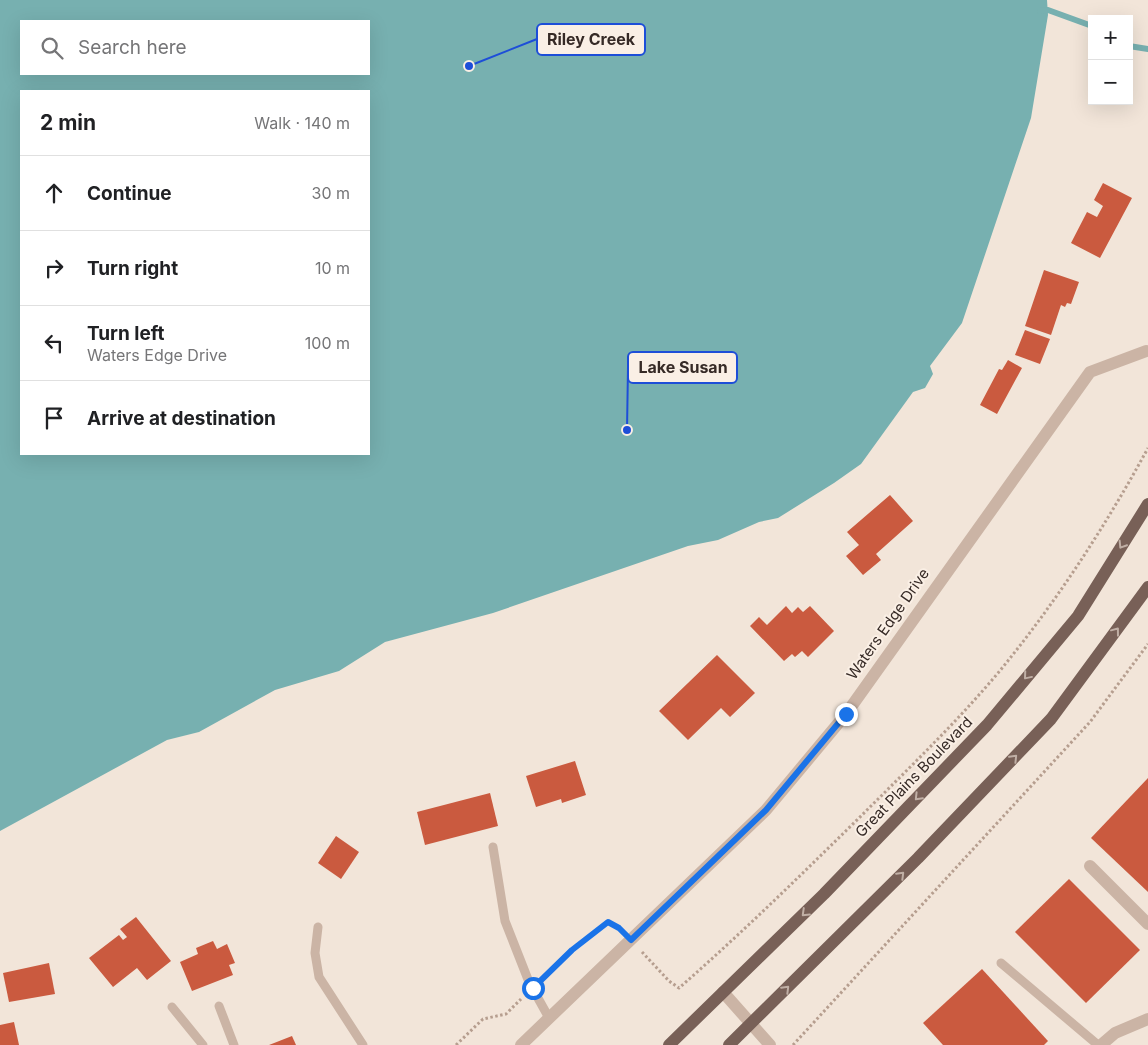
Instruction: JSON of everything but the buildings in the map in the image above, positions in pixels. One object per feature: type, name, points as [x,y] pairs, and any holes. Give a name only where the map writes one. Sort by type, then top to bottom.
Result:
[{"type":"main road","name":"Great Plains Boulevard","points":[[669,1045],[824,894],[987,725],[1078,616],[1148,504]]},
{"type":"main road","points":[[729,1045],[918,858],[1051,719],[1148,587]]},
{"type":"street","name":"Waters Edge Drive","points":[[521,1045],[766,810],[846,714],[1090,372],[1146,351]]},
{"type":"street","points":[[1090,866],[1148,924]]},
{"type":"street","points":[[723,992],[770,1045]]},
{"type":"street","points":[[1100,1045],[1115,1033],[1148,1019]]},
{"type":"lane","points":[[493,847],[506,921],[533,988],[549,1018]]},
{"type":"lane","points":[[318,927],[315,953],[319,978],[363,1045]]},
{"type":"lane","points":[[1001,963],[1100,1045]]},
{"type":"lane","points":[[219,1006],[234,1045]]},
{"type":"lane","points":[[172,1007],[203,1045]]},
{"type":"path","points":[[456,1045],[483,1019],[506,1014],[572,950],[608,922],[619,928],[668,981],[678,988],[721,952],[941,737],[998,672],[1065,583],[1116,506],[1148,448]]},
{"type":"path","points":[[793,1045],[1090,722],[1148,644]]},
{"type":"water","points":[[0,0],[1047,0],[1048,15],[1031,118],[962,323],[930,366],[933,374],[925,388],[913,392],[861,464],[778,518],[759,522],[718,540],[688,546],[493,613],[385,642],[339,671],[275,690],[199,732],[167,740],[0,831]]},
{"type":"waterway","points":[[1040,11],[1048,10],[1088,25]]},
{"type":"waterway","points":[[1133,47],[1148,49]]},
{"type":"place","name":"Riley Creek","points":[[469,66]]},
{"type":"place","name":"Lake Susan","points":[[627,430]]},
{"type":"route","points":[[533,988],[572,950],[608,922],[619,928],[631,940],[766,810],[846,714]]}]
